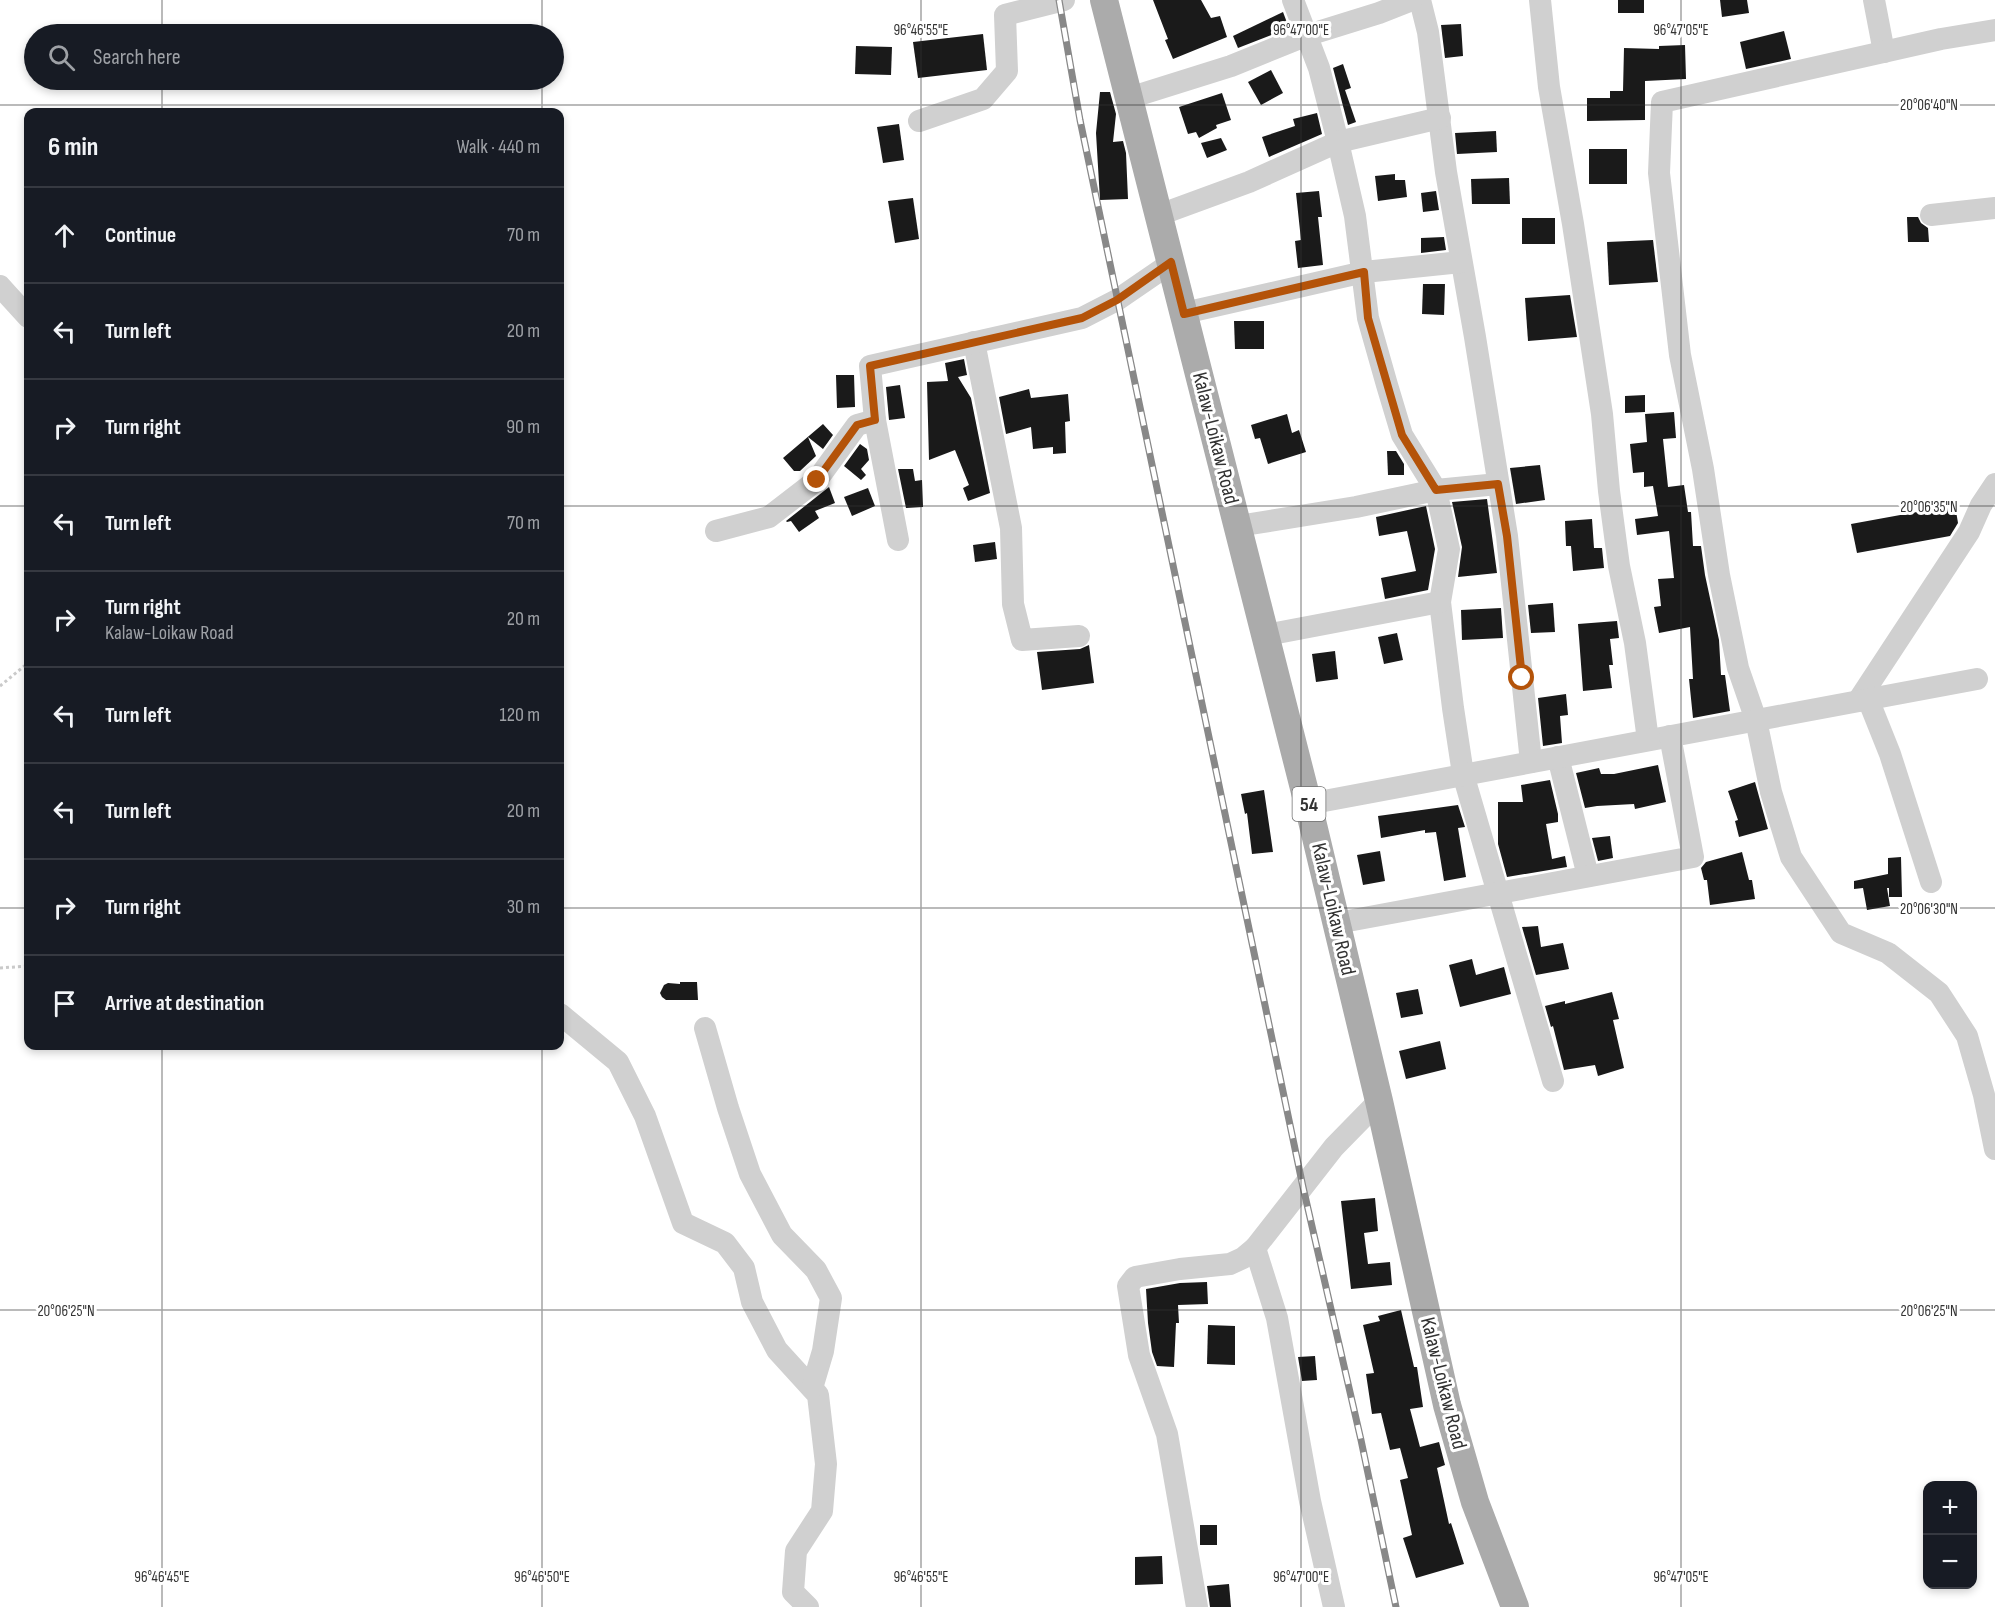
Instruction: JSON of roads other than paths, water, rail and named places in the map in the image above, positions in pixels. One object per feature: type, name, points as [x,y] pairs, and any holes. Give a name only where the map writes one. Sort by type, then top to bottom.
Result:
[{"type":"main road","name":"Kalaw-Loikaw Road","points":[[1104,0],[1308,804],[1379,1101],[1447,1405],[1475,1502],[1515,1607]]},
{"type":"street","points":[[919,121],[982,99],[1007,71],[1005,15],[1064,0]]},
{"type":"street","points":[[1293,0],[1318,68],[1338,142],[1355,216],[1364,272],[1368,318],[1402,435],[1436,490],[1449,549],[1440,602],[1463,774],[1553,1081]]},
{"type":"street","points":[[1129,98],[1231,66],[1305,36],[1412,0]]},
{"type":"street","points":[[1420,0],[1428,32],[1446,172],[1507,536],[1531,762]]},
{"type":"street","points":[[1540,0],[1549,87],[1602,414],[1618,555],[1635,643],[1648,740]]},
{"type":"street","points":[[1874,0],[1884,52]]},
{"type":"street","points":[[1995,30],[1884,52],[1662,102],[1659,173],[1680,355],[1703,469],[1719,575],[1738,668],[1756,720],[1772,792],[1791,857],[1841,933],[1888,953],[1939,993],[1967,1036],[1984,1095],[1995,1149]]},
{"type":"street","points":[[1159,215],[1249,182],[1338,142],[1440,118]]},
{"type":"street","points":[[1930,215],[1995,208]]},
{"type":"street","points":[[898,540],[875,420],[870,366],[1082,318],[1117,300],[1171,262]]},
{"type":"street","points":[[1184,314],[1364,272],[1461,262]]},
{"type":"street","points":[[0,286],[24,313]]},
{"type":"street","points":[[974,342],[1011,528],[1013,604],[1022,640],[1079,636]]},
{"type":"street","points":[[716,531],[768,517],[817,480],[857,425],[875,420]]},
{"type":"street","points":[[1238,526],[1356,507],[1436,490],[1498,484]]},
{"type":"street","points":[[1863,700],[1969,532],[1981,505],[1995,484]]},
{"type":"street","points":[[1266,635],[1440,602]]},
{"type":"street","points":[[1308,804],[1977,679]]},
{"type":"street","points":[[1863,700],[1890,754],[1930,882]]},
{"type":"street","points":[[1337,923],[1693,857],[1670,736]]},
{"type":"street","points":[[1558,757],[1588,876]]},
{"type":"street","points":[[564,1017],[618,1062],[645,1116],[684,1223],[725,1243],[744,1268],[752,1302],[777,1350],[818,1395],[826,1464],[822,1511],[796,1551],[793,1592],[808,1607]]},
{"type":"street","points":[[705,1028],[750,1174],[782,1235],[816,1270],[831,1298],[823,1351],[812,1388]]},
{"type":"street","points":[[1197,1607],[1167,1434],[1139,1355],[1128,1286],[1135,1277],[1180,1269],[1230,1264],[1242,1258],[1255,1248],[1334,1147],[1379,1101]]},
{"type":"street","points":[[1255,1248],[1277,1318],[1310,1501],[1334,1607]]},
{"type":"railway","points":[[1059,0],[1080,120],[1303,1187],[1361,1440],[1396,1607]]}]
